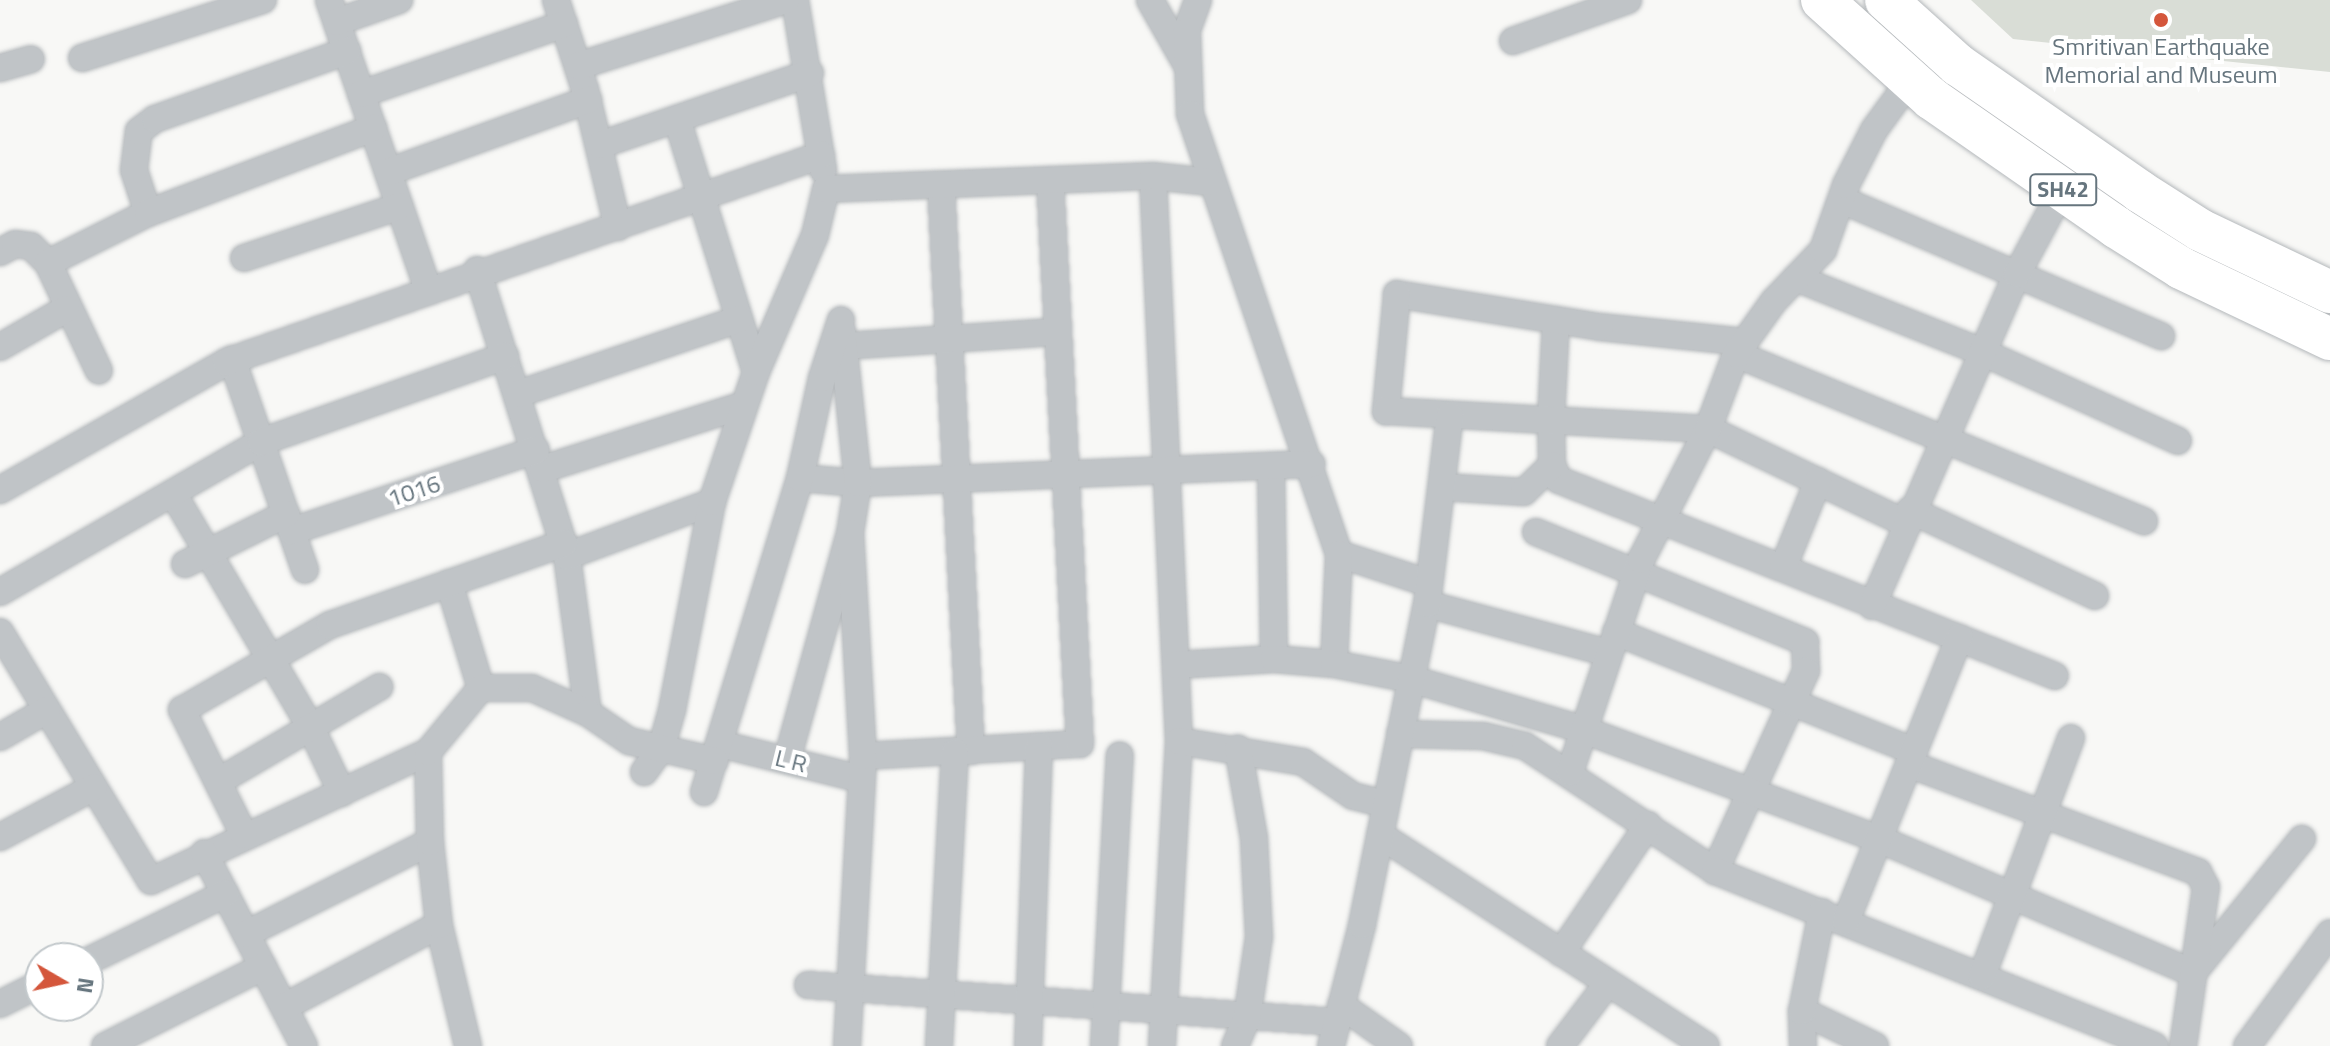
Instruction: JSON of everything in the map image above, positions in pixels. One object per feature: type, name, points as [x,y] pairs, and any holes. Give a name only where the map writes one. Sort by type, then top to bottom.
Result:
[{"type":"main road","name":"SH42","points":[[1822,0],[1911,79],[2181,268],[2330,339]]},
{"type":"main road","name":"SH42","points":[[1886,0],[1958,65],[2139,191],[2200,230],[2330,292]]},
{"type":"street","points":[[82,58],[263,0]]},
{"type":"street","points":[[399,0],[333,11],[428,289]]},
{"type":"street","points":[[578,66],[786,0]]},
{"type":"street","points":[[644,772],[661,749],[687,645],[712,502],[756,372],[815,235],[826,189],[810,73],[795,0]]},
{"type":"street","points":[[1150,0],[1187,65]]},
{"type":"street","points":[[1198,0],[1187,31],[1190,114],[1210,182],[1312,464],[1339,554],[1334,664]]},
{"type":"street","points":[[1513,41],[1570,10],[1628,0]]},
{"type":"street","points":[[361,94],[560,12],[588,100],[618,227]]},
{"type":"street","points":[[148,213],[134,170],[139,131],[155,119],[347,51]]},
{"type":"street","points":[[0,68],[31,59]]},
{"type":"street","points":[[600,145],[810,73]]},
{"type":"street","points":[[1570,772],[1637,572],[1708,429],[1740,348],[1796,278],[1823,250],[1874,130],[1911,79]]},
{"type":"street","points":[[388,172],[588,100]]},
{"type":"street","points":[[677,119],[756,372]]},
{"type":"street","points":[[48,263],[148,213],[373,128]]},
{"type":"street","points":[[0,490],[232,359],[477,270],[618,227],[821,155]]},
{"type":"street","points":[[826,189],[1153,176],[1210,182]]},
{"type":"street","points":[[1153,176],[1179,741],[1162,1046]]},
{"type":"street","points":[[1050,180],[1063,472]]},
{"type":"street","points":[[939,1046],[963,752],[941,185]]},
{"type":"street","points":[[1842,200],[2161,336]]},
{"type":"street","points":[[244,258],[400,206]]},
{"type":"street","points":[[1872,606],[1908,516],[1948,439],[2017,274],[2053,207]]},
{"type":"street","points":[[0,252],[15,244],[31,246],[48,263],[66,309],[99,371]]},
{"type":"street","points":[[477,270],[540,460],[566,550],[588,713]]},
{"type":"street","points":[[1796,278],[1982,352],[2178,441]]},
{"type":"street","points":[[2095,596],[1818,481],[1708,429],[1386,411],[1397,294],[1740,348],[2144,521]]},
{"type":"street","points":[[0,347],[66,309]]},
{"type":"street","points":[[518,394],[739,319]]},
{"type":"street","points":[[704,792],[800,478],[822,378],[841,320],[858,483],[850,533],[787,760]]},
{"type":"street","points":[[1556,320],[1551,419],[1552,465],[1559,480],[1570,487],[2055,676]]},
{"type":"street","points":[[844,346],[947,336],[1056,332]]},
{"type":"street","points":[[0,592],[174,495],[261,442],[505,356]]},
{"type":"street","points":[[232,359],[305,570]]},
{"type":"street","name":"1016","points":[[196,559],[289,523],[744,405]]},
{"type":"street","points":[[1336,1025],[1380,835],[1427,594],[1450,415]]},
{"type":"street","points":[[800,478],[858,483],[953,476],[1312,464]]},
{"type":"street","points":[[1442,487],[1524,492],[1552,465]]},
{"type":"street","points":[[1271,467],[1274,659]]},
{"type":"street","name":"L R","points":[[481,688],[532,688],[588,713],[629,741],[661,749],[862,767],[963,752],[1080,744],[1063,472]]},
{"type":"street","points":[[1783,568],[1818,481]]},
{"type":"street","points":[[174,495],[196,559],[270,660],[311,728],[342,793]]},
{"type":"street","points":[[244,835],[182,710],[330,625],[449,583],[566,550],[712,502]]},
{"type":"street","points":[[1536,532],[1805,642],[1806,671],[1715,871]]},
{"type":"street","points":[[847,1046],[862,767],[850,533]]},
{"type":"street","points":[[1339,554],[1427,594],[1613,643],[1791,704],[2042,815],[2198,872],[2206,887],[2183,1046]]},
{"type":"street","points":[[2,639],[151,881],[204,853],[428,752],[481,688],[449,583]]},
{"type":"street","points":[[1803,1046],[1802,1011],[1834,917],[1879,839],[1959,638]]},
{"type":"street","points":[[1176,665],[1274,659],[1334,664],[1411,679],[1584,730],[1879,839],[2193,973]]},
{"type":"street","points":[[219,781],[379,687]]},
{"type":"street","points":[[0,737],[47,710]]},
{"type":"street","points":[[1400,734],[1506,739],[1570,772],[1715,871],[2154,1046]]},
{"type":"street","points":[[1982,976],[2071,738]]},
{"type":"street","points":[[1179,741],[1238,748],[1303,762],[1353,796],[1386,804]]},
{"type":"street","points":[[1028,1046],[1039,746]]},
{"type":"street","points":[[1235,1046],[1247,1018],[1259,937],[1258,891],[1238,748]]},
{"type":"street","points":[[428,752],[430,842],[439,925],[468,1046]]},
{"type":"street","points":[[1104,1046],[1120,755]]},
{"type":"street","points":[[0,837],[94,787]]},
{"type":"street","points":[[1561,953],[1648,825]]},
{"type":"street","points":[[1380,835],[1706,1046]]},
{"type":"street","points":[[2193,973],[2302,839]]},
{"type":"street","points":[[246,934],[430,842]]},
{"type":"street","points":[[204,853],[303,1046]]},
{"type":"street","points":[[104,953],[225,894]]},
{"type":"street","points":[[284,1007],[439,925]]},
{"type":"street","points":[[2247,1046],[2330,933]]},
{"type":"street","points":[[105,1046],[263,967]]},
{"type":"street","points":[[1560,1046],[1608,983]]},
{"type":"street","points":[[808,985],[1336,1025],[1399,1046]]},
{"type":"street","points":[[0,1004],[24,992]]},
{"type":"street","points":[[1802,1011],[1875,1046]]},
{"type":"shaded area","name":"Smritivan Earthquake Memorial and Museum","points":[[1971,0],[2330,0],[2330,72],[2013,39]]},
{"type":"place","name":"Smritivan Earthquake Memorial and Museum","points":[[2161,20]]}]
